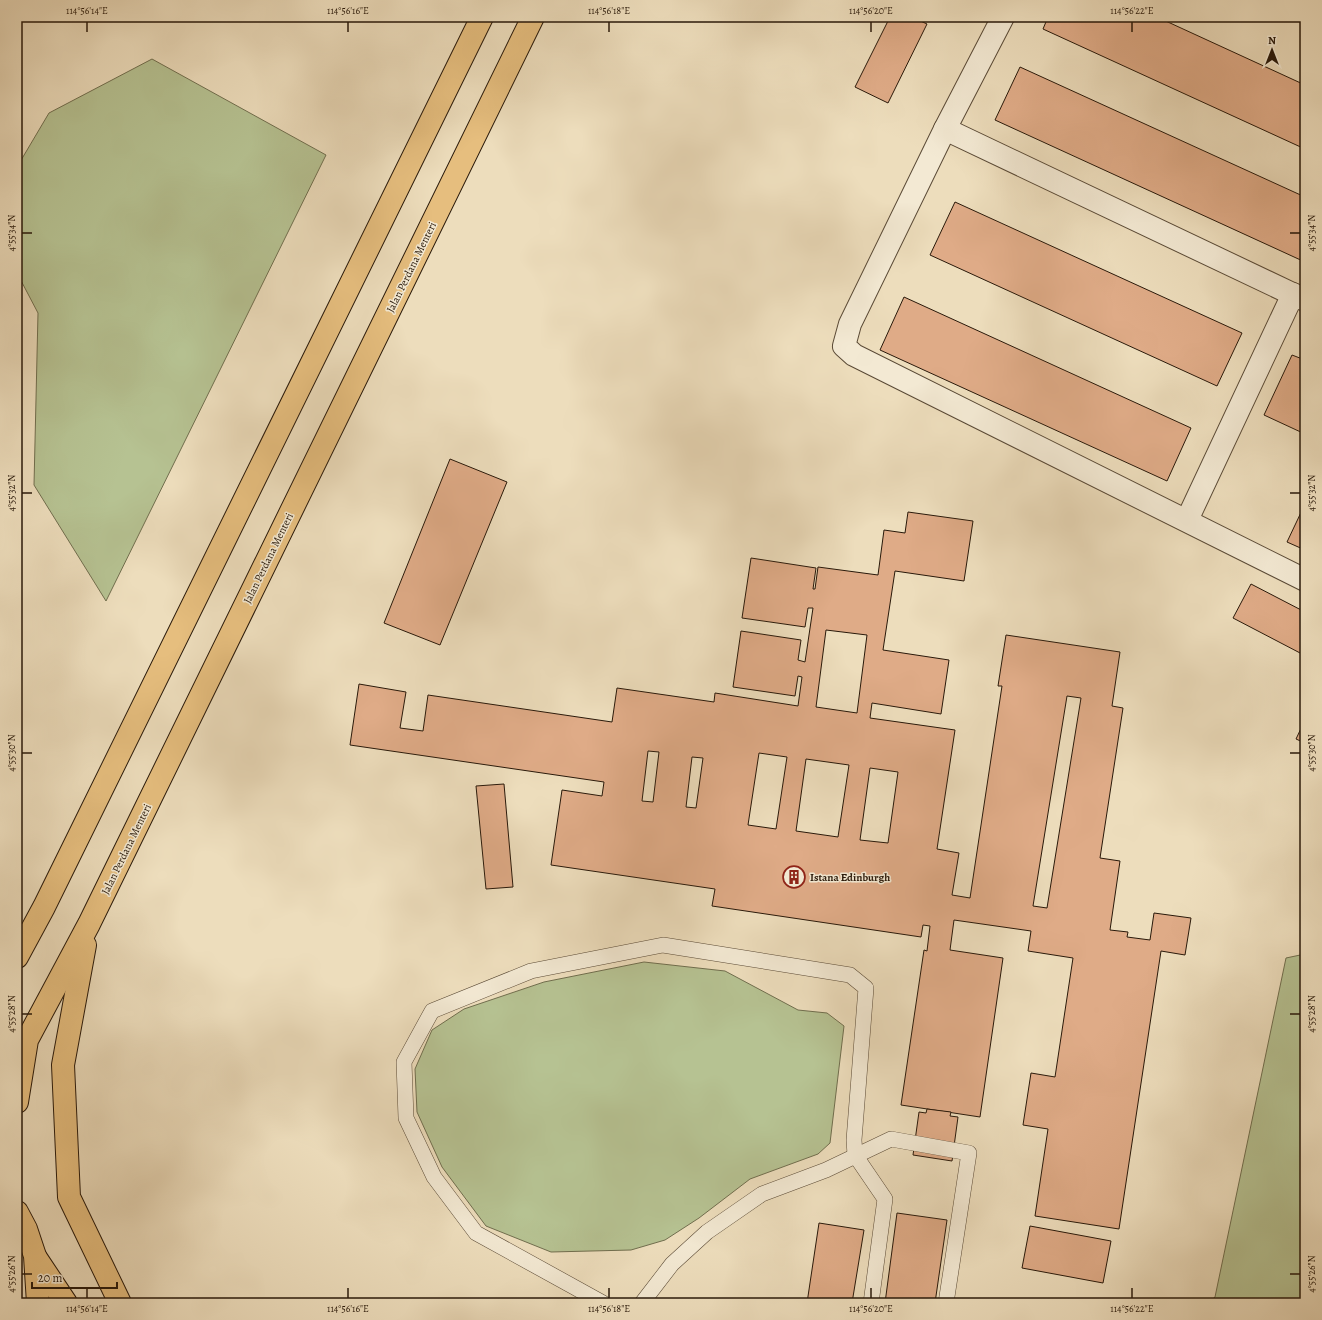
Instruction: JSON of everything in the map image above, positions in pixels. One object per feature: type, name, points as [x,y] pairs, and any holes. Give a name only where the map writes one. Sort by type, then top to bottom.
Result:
[{"type":"main road","points":[[17,957],[44,907],[482,17]]},
{"type":"main road","name":"Jalan Perdana Menteri","points":[[17,1102],[27,1040],[89,924],[533,17]]},
{"type":"main road","points":[[17,936],[44,907]]},
{"type":"main road","points":[[89,924],[63,1065],[69,1197],[120,1303]]},
{"type":"main road","points":[[17,1212],[26,1229],[35,1256],[38,1303]]},
{"type":"main road","points":[[35,1256],[66,1303]]},
{"type":"street","points":[[1003,17],[945,129],[850,324],[844,346],[854,355],[1305,580]]},
{"type":"street","points":[[945,129],[1299,297],[1187,520]]},
{"type":"lane","points":[[603,1303],[476,1233],[434,1177],[406,1118],[404,1062],[432,1011],[531,971],[663,944],[850,975],[866,988],[854,1140],[855,1155],[885,1199],[871,1303]]},
{"type":"lane","points":[[642,1303],[672,1264],[707,1232],[762,1194],[826,1170],[891,1139],[969,1153],[946,1303]]},
{"type":"green space","points":[[152,59],[326,155],[106,601],[34,485],[38,313],[17,273],[17,167],[49,113]]},
{"type":"green space","points":[[1305,954],[1305,1303],[1208,1303],[1215,1297],[1286,958]]},
{"type":"green space","points":[[644,962],[725,971],[798,1010],[827,1013],[844,1026],[830,1143],[818,1154],[750,1179],[699,1218],[665,1240],[631,1250],[551,1252],[486,1226],[442,1167],[417,1112],[415,1069],[432,1030],[464,1009],[544,982]]},
{"type":"building","points":[[890,17],[912,17],[927,24],[888,103],[855,87]]},
{"type":"building","points":[[1048,17],[1157,17],[1305,85],[1305,149],[1043,29]]},
{"type":"building","points":[[1020,67],[1305,197],[1305,262],[995,120]]},
{"type":"building","points":[[955,202],[1242,333],[1217,386],[930,255]]},
{"type":"building","points":[[904,297],[1191,428],[1167,481],[880,350]]},
{"type":"building","points":[[1292,355],[1305,360],[1305,434],[1264,415]]},
{"type":"building","points":[[450,459],[507,482],[440,645],[384,623]]},
{"type":"building","points":[[1305,504],[1305,550],[1287,542]]},
{"type":"building","name":"Istana Edinburgh","points":[[908,512],[973,521],[964,581],[895,571],[883,650],[949,660],[941,714],[872,703],[870,718],[955,730],[937,849],[959,853],[952,895],[970,898],[1002,686],[998,686],[1006,635],[1120,652],[1112,706],[1123,708],[1100,858],[1120,861],[1110,930],[1128,932],[1127,937],[1150,940],[1154,913],[1191,918],[1185,955],[1161,951],[1119,1229],[1035,1216],[1048,1129],[1023,1125],[1031,1073],[1055,1077],[1073,958],[1028,951],[1031,931],[954,920],[950,950],[1003,958],[980,1117],[901,1105],[924,950],[927,951],[930,926],[923,925],[921,937],[712,906],[715,889],[551,865],[562,790],[602,796],[604,782],[350,745],[359,684],[406,692],[400,728],[423,731],[428,695],[612,722],[617,688],[714,702],[715,693],[798,706],[802,677],[798,676],[795,696],[733,687],[741,631],[801,640],[798,660],[805,662],[813,608],[808,608],[805,627],[742,618],[751,558],[816,568],[813,589],[815,589],[818,567],[878,575],[884,530],[905,533]],"holes":[[[826,630],[867,635],[857,713],[816,707]],[[1067,696],[1081,698],[1047,908],[1033,906]],[[648,751],[659,752],[653,802],[642,801]],[[759,753],[787,757],[776,829],[748,825]],[[692,757],[703,758],[696,808],[686,807]],[[806,759],[849,765],[838,837],[796,831]],[[870,768],[898,772],[888,843],[860,840]]]},
{"type":"building","points":[[1251,584],[1305,612],[1305,648],[1302,654],[1233,618]]},
{"type":"building","points":[[1305,720],[1305,743],[1296,739]]},
{"type":"building","points":[[504,784],[513,887],[486,889],[476,786]]},
{"type":"building","points":[[927,1109],[951,1112],[950,1116],[958,1117],[952,1161],[913,1155],[919,1112],[926,1113]]},
{"type":"building","points":[[897,1213],[947,1220],[935,1303],[885,1303]]},
{"type":"building","points":[[819,1223],[864,1230],[852,1303],[807,1303]]},
{"type":"building","points":[[1030,1226],[1111,1241],[1103,1283],[1022,1268]]},
{"type":"place","name":"Istana Edinburgh","points":[[794,877]]}]
